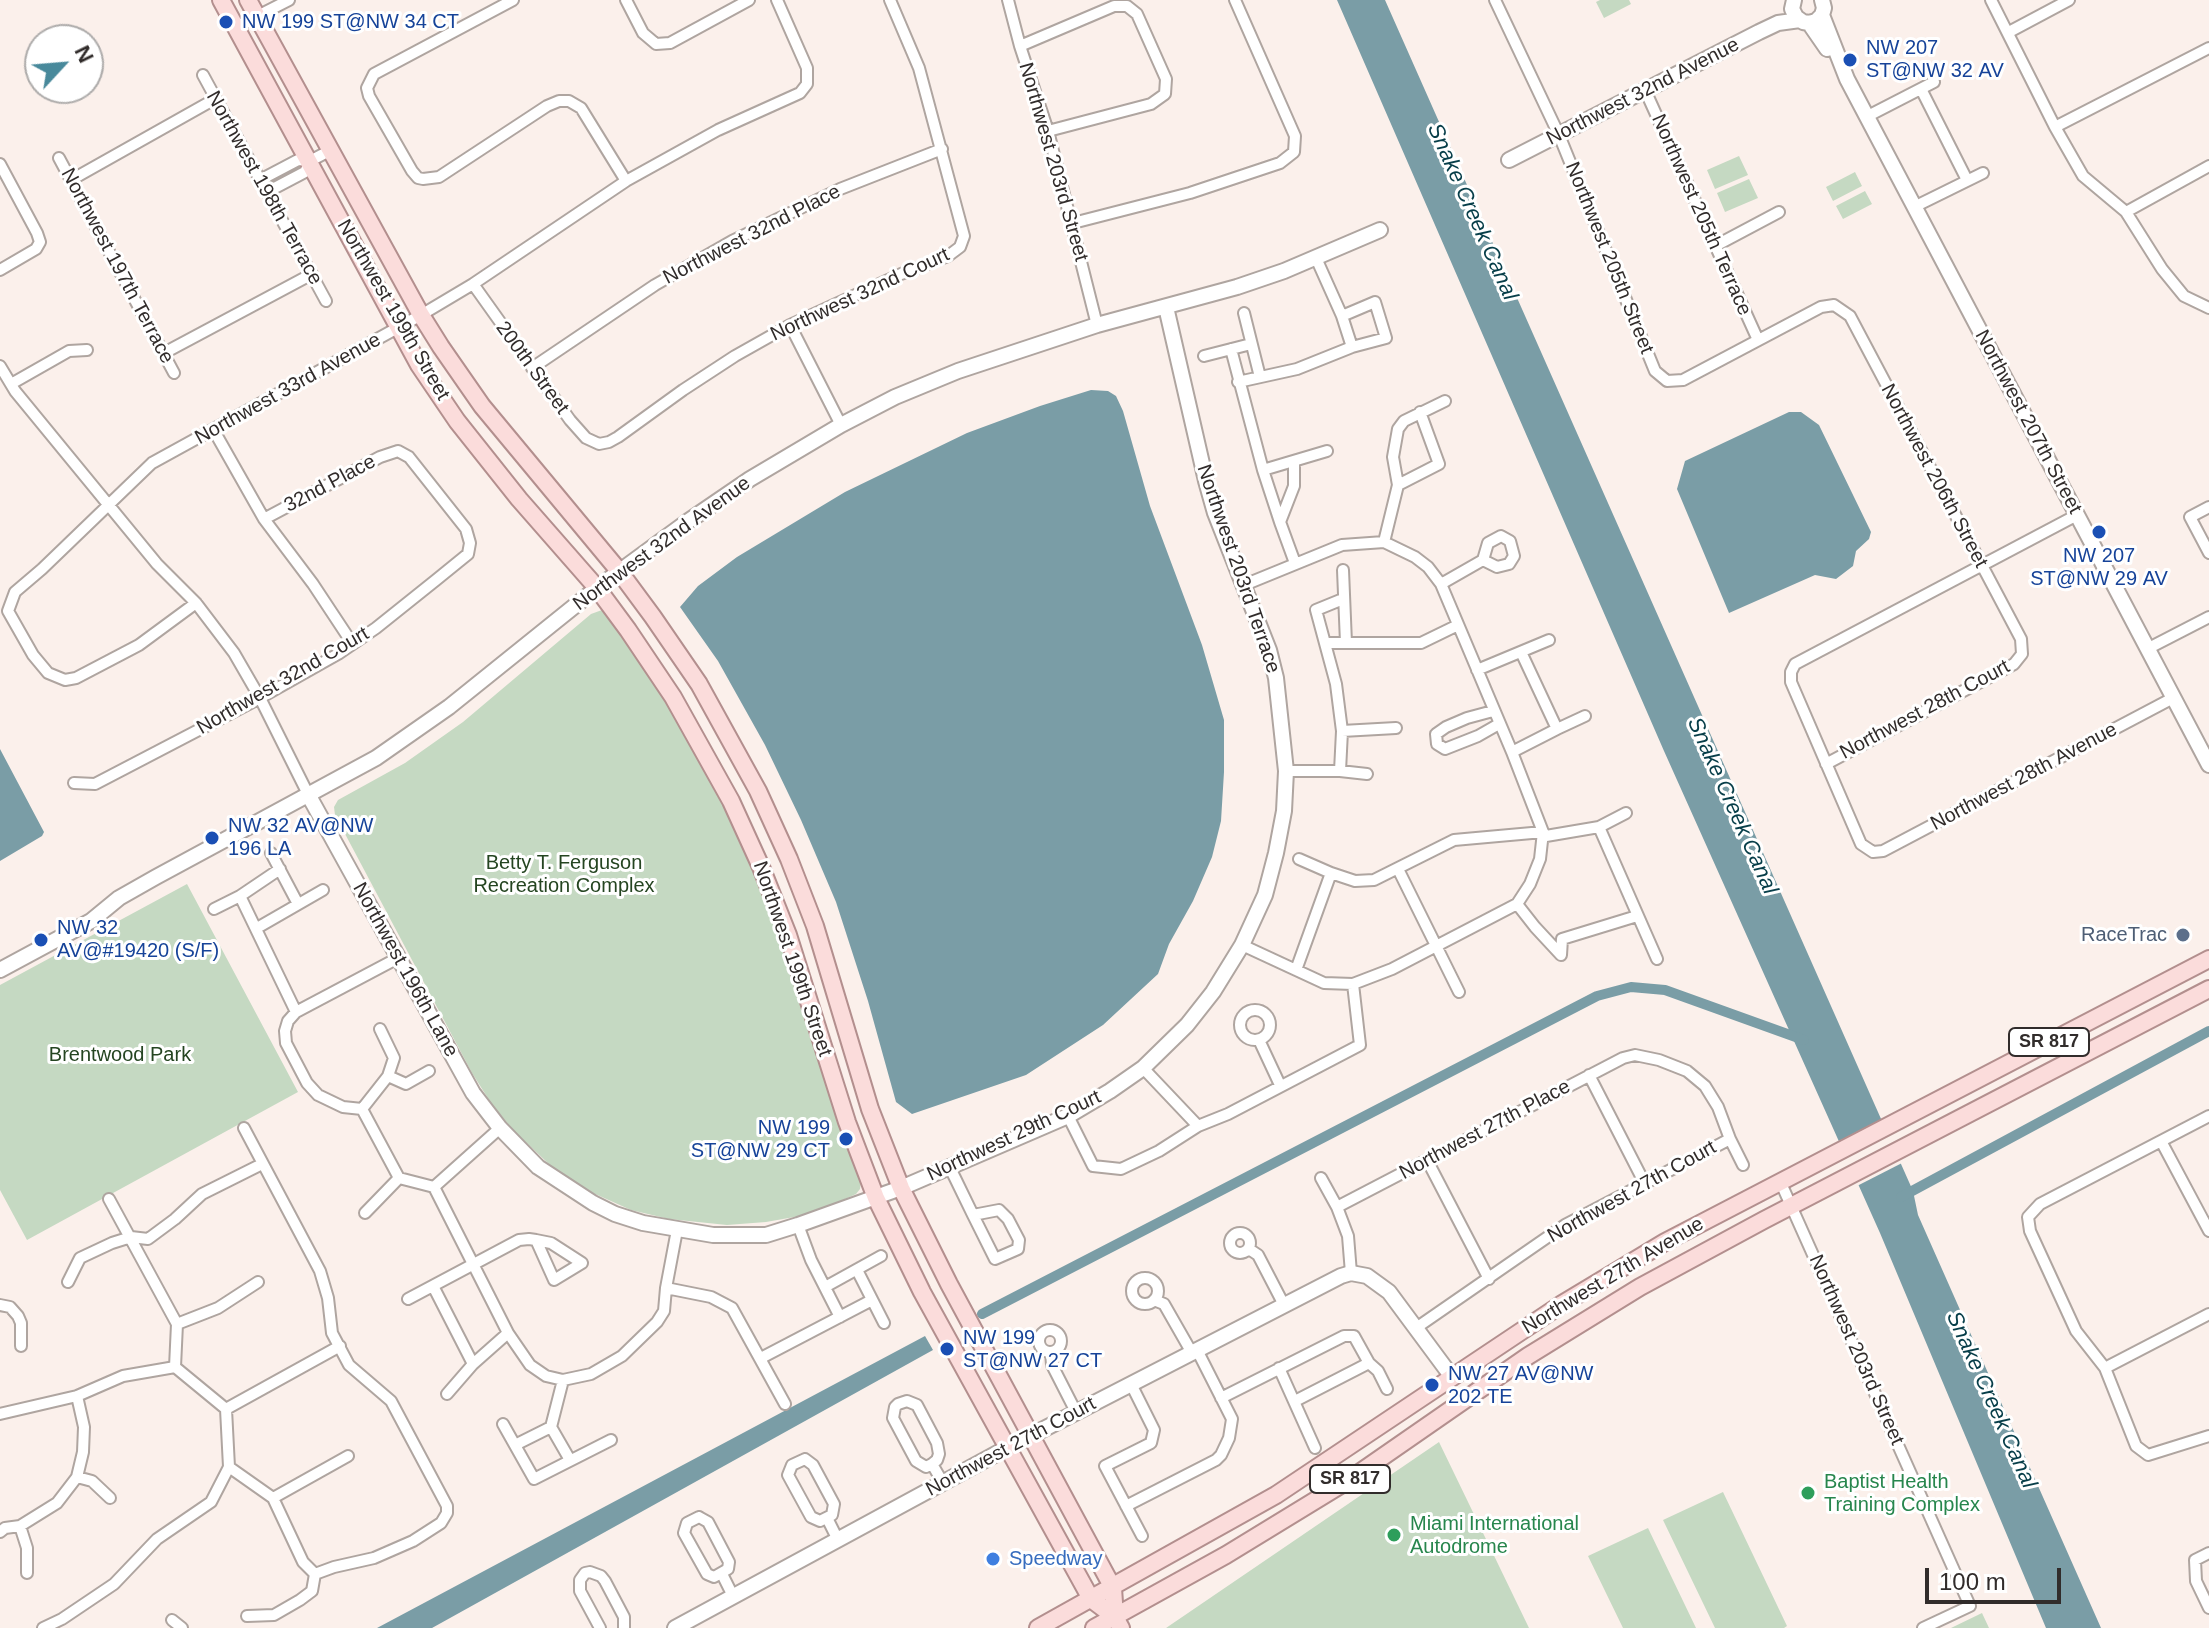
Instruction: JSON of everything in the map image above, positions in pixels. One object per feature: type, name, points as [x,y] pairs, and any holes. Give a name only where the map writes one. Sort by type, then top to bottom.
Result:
[{"type":"main road","name":"Northwest 199th Street","points":[[221,0],[419,365],[457,421],[519,499],[597,588],[673,697],[731,801],[788,935],[847,1122],[876,1198],[922,1292],[1091,1599],[1118,1622]]},
{"type":"main road","name":"Northwest 199th Street","points":[[248,0],[421,315],[482,406],[619,571],[699,684],[758,791],[815,926],[870,1109],[901,1188],[949,1284],[1113,1588],[1118,1622]]},
{"type":"main road","name":"Northwest 27th Avenue","points":[[1038,1628],[1276,1495],[1562,1304],[1665,1242],[2209,959]]},
{"type":"main road","name":"Northwest 27th Avenue","points":[[1094,1628],[1118,1622],[1352,1478],[1528,1356],[1640,1287],[1791,1205],[2209,989]]},
{"type":"main road","points":[[1562,1304],[1575,1327]]},
{"type":"main road","points":[[1338,1455],[1352,1478]]},
{"type":"street","points":[[236,27],[289,0]]},
{"type":"street","points":[[513,0],[381,69],[369,81],[369,96],[412,171],[418,178],[439,177],[547,106],[569,101],[581,108],[626,181]]},
{"type":"street","points":[[626,0],[643,33],[656,44],[670,43],[749,0]]},
{"type":"street","name":"Northwest 33rd Avenue","points":[[196,603],[139,645],[76,678],[65,680],[48,673],[33,655],[8,611],[15,592],[152,463],[421,315],[473,284],[626,181],[718,130],[800,93],[807,84],[807,68],[777,0]]},
{"type":"street","points":[[890,0],[919,68],[942,149]]},
{"type":"street","name":"Northwest 203rd Street","points":[[1008,0],[1048,131],[1097,325]]},
{"type":"street","points":[[1073,223],[1190,193],[1280,163],[1294,152],[1295,136],[1235,0]]},
{"type":"street","name":"Northwest 205th Street","points":[[1495,0],[1559,135],[1655,371],[1667,381],[1683,380],[1758,340]]},
{"type":"street","points":[[1991,0],[2083,176],[2126,212],[2162,269],[2184,296],[2208,306]]},
{"type":"street","points":[[2009,32],[2069,0]]},
{"type":"street","name":"Northwest 32nd Avenue","points":[[1778,23],[1793,2]]},
{"type":"street","name":"Northwest 207th Street","points":[[1793,2],[1794,14],[1818,11],[1866,117],[2209,765]]},
{"type":"street","points":[[1020,46],[1114,6],[1127,6],[1137,14],[1166,79],[1165,94],[1151,104],[1048,131]]},
{"type":"street","name":"Northwest 32nd Avenue","points":[[1509,160],[1778,23],[1818,11]]},
{"type":"street","points":[[2055,127],[2209,48]]},
{"type":"street","name":"Northwest 198th Terrace","points":[[203,75],[326,301]]},
{"type":"street","points":[[1866,117],[1934,82]]},
{"type":"street","points":[[1921,89],[1967,180]]},
{"type":"street","name":"Northwest 205th Terrace","points":[[1645,90],[1758,340]]},
{"type":"street","points":[[71,180],[215,99]]},
{"type":"street","name":"Northwest 32nd Court","points":[[599,444],[618,437],[735,356],[790,325],[888,279],[948,256],[960,247],[964,236],[942,149]]},
{"type":"street","name":"Northwest 32nd Place","points":[[532,368],[655,285],[732,241],[840,189],[942,149]]},
{"type":"street","points":[[260,180],[298,160],[310,161],[331,150]]},
{"type":"street","name":"Northwest 197th Terrace","points":[[59,158],[174,373]]},
{"type":"street","points":[[267,192],[305,172],[310,161]]},
{"type":"street","points":[[0,164],[40,242],[36,249],[0,270]]},
{"type":"street","points":[[2126,212],[2209,166]]},
{"type":"street","points":[[1914,207],[1983,173]]},
{"type":"street","points":[[1715,246],[1779,212]]},
{"type":"street","name":"Northwest 32nd Avenue","points":[[0,970],[91,921],[119,898],[156,877],[376,758],[449,707],[619,571],[750,479],[841,425],[895,397],[958,371],[1097,325],[1237,287],[1380,230]]},
{"type":"street","points":[[1316,258],[1352,347]]},
{"type":"street","points":[[164,353],[312,274]]},
{"type":"street","name":"200th Street","points":[[473,284],[570,420],[586,438],[599,444]]},
{"type":"street","points":[[1238,382],[1316,363],[1352,347],[1386,338],[1375,302],[1342,316]]},
{"type":"street","name":"Northwest 206th Street","points":[[1758,340],[1821,307],[1834,305],[1850,316],[2021,639],[2022,654]]},
{"type":"street","name":"Northwest 203rd Terrace","points":[[1166,307],[1215,513],[1269,650],[1276,678],[1286,771],[1284,811],[1276,853]]},
{"type":"street","points":[[1244,313],[1260,377]]},
{"type":"street","points":[[790,325],[841,425]]},
{"type":"street","points":[[1204,356],[1251,344]]},
{"type":"street","points":[[1231,349],[1263,470],[1295,563]]},
{"type":"street","points":[[11,384],[69,351],[87,350]]},
{"type":"street","name":"Northwest 196th Lane","points":[[0,366],[11,384],[108,504],[157,564],[196,603],[234,653],[473,1093],[500,1128],[538,1167],[593,1203],[615,1214],[677,1230]]},
{"type":"street","points":[[1384,542],[1398,485],[1393,457],[1398,429],[1404,421],[1445,401]]},
{"type":"street","points":[[1398,485],[1439,464],[1420,412]]},
{"type":"street","points":[[213,429],[264,519],[352,643]]},
{"type":"street","name":"32nd Place","points":[[264,519],[380,457],[398,451],[409,457],[466,529],[470,543]]},
{"type":"street","points":[[1263,470],[1327,451]]},
{"type":"street","points":[[1280,522],[1294,486],[1294,461]]},
{"type":"street","points":[[2209,507],[2190,517],[2209,553]]},
{"type":"street","points":[[1826,764],[1791,682],[1795,664],[2077,515]]},
{"type":"street","points":[[1244,585],[1342,545],[1384,542],[1415,557],[1428,567],[1441,584],[1546,836],[1599,827],[1626,813]]},
{"type":"street","name":"Northwest 32nd Court","points":[[74,783],[95,784],[260,698],[352,643],[376,628],[468,554],[470,543]]},
{"type":"street","points":[[1441,584],[1483,560]]},
{"type":"street","points":[[1343,570],[1346,643]]},
{"type":"street","points":[[1340,771],[1342,731],[1336,684],[1316,610],[1343,599]]},
{"type":"street","points":[[2147,649],[2209,617]]},
{"type":"street","points":[[1325,643],[1421,643],[1458,625]]},
{"type":"street","points":[[1477,670],[1549,640]]},
{"type":"street","points":[[1521,652],[1557,729]]},
{"type":"street","name":"Northwest 28th Court","points":[[1826,764],[2014,664],[2022,654]]},
{"type":"street","name":"Northwest 28th Avenue","points":[[1826,764],[1861,844],[1873,852],[1883,851],[2173,698]]},
{"type":"street","points":[[1493,711],[1446,727],[1436,734],[1437,744],[1445,749],[1499,724]]},
{"type":"street","points":[[1512,752],[1585,716]]},
{"type":"street","points":[[1342,731],[1396,728]]},
{"type":"street","points":[[1286,771],[1367,774]]},
{"type":"street","points":[[1599,827],[1657,959]]},
{"type":"street","points":[[1299,859],[1355,881],[1374,880],[1454,840],[1543,832]]},
{"type":"street","points":[[1242,945],[1324,983],[1353,984],[1392,969],[1517,904],[1530,884],[1540,859],[1543,832]]},
{"type":"street","points":[[271,853],[298,904]]},
{"type":"street","name":"Northwest 29th Court","points":[[677,1230],[713,1235],[766,1235],[798,1225],[950,1168],[1068,1116],[1110,1091],[1143,1068],[1187,1025],[1226,974],[1265,895],[1276,853]]},
{"type":"street","points":[[214,909],[280,869]]},
{"type":"street","points":[[1398,869],[1459,992]]},
{"type":"street","points":[[1296,970],[1331,873]]},
{"type":"street","points":[[257,928],[323,890]]},
{"type":"street","points":[[240,896],[296,1012]]},
{"type":"street","points":[[1517,904],[1561,955],[1562,939],[1637,916]]},
{"type":"street","points":[[362,1109],[343,1107],[318,1095],[307,1083],[286,1043],[285,1031],[288,1021],[296,1012],[398,958]]},
{"type":"street","points":[[1068,1116],[1093,1166],[1121,1169],[1159,1151],[1198,1126],[1228,1114],[1360,1045],[1353,984]]},
{"type":"street","points":[[362,1109],[388,1076],[394,1058],[380,1029]]},
{"type":"street","points":[[1259,1040],[1280,1085]]},
{"type":"street","name":"Northwest 27th Place","points":[[1337,1207],[1589,1075],[1635,1055],[1687,1071],[1705,1086],[1718,1107],[1730,1139]]},
{"type":"street","points":[[1143,1068],[1198,1126]]},
{"type":"street","points":[[388,1076],[406,1084],[429,1071]]},
{"type":"street","points":[[1589,1075],[1644,1182]]},
{"type":"street","points":[[362,1109],[399,1178],[434,1187],[508,1333],[530,1365],[546,1376],[563,1380],[591,1374],[622,1356],[657,1322],[664,1311],[677,1230]]},
{"type":"street","points":[[2209,1116],[2036,1206],[2028,1217],[2030,1231],[2076,1331],[2105,1368],[2136,1446],[2148,1455],[2209,1436]]},
{"type":"street","points":[[244,1128],[320,1271],[328,1298],[332,1333],[349,1365],[391,1401],[447,1506],[441,1523],[413,1541],[374,1558],[315,1574]]},
{"type":"street","points":[[434,1187],[500,1128]]},
{"type":"street","points":[[1730,1139],[1743,1165]]},
{"type":"street","name":"Northwest 27th Court","points":[[1416,1328],[1565,1225],[1730,1139]]},
{"type":"street","points":[[2161,1141],[2209,1231]]},
{"type":"street","points":[[1427,1160],[1489,1279]]},
{"type":"street","points":[[68,1282],[80,1258],[131,1237],[148,1239],[202,1194],[262,1164]]},
{"type":"street","points":[[950,1168],[973,1215],[995,1259],[1018,1249],[1019,1240],[1008,1219],[999,1210],[973,1215]]},
{"type":"street","points":[[365,1213],[399,1178]]},
{"type":"street","points":[[1321,1178],[1348,1236],[1351,1273],[1367,1276],[1389,1292],[1452,1377]]},
{"type":"street","name":"Northwest 203rd Street","points":[[1780,1181],[1970,1606],[1923,1628]]},
{"type":"street","points":[[109,1199],[177,1324],[175,1367]]},
{"type":"street","points":[[798,1225],[811,1260],[840,1317]]},
{"type":"street","points":[[408,1299],[519,1240],[536,1240],[551,1243],[582,1263],[554,1280],[536,1240]]},
{"type":"street","points":[[1249,1249],[1258,1255],[1284,1305]]},
{"type":"street","points":[[825,1287],[881,1256]]},
{"type":"street","points":[[857,1270],[884,1323]]},
{"type":"street","name":"Northwest 27th Court","points":[[675,1628],[1007,1448],[1351,1273]]},
{"type":"street","points":[[177,1324],[218,1308],[258,1282]]},
{"type":"street","points":[[433,1286],[473,1364]]},
{"type":"street","points":[[666,1288],[711,1297],[732,1308],[785,1404]]},
{"type":"street","points":[[761,1358],[872,1300]]},
{"type":"street","points":[[1126,1506],[1221,1455],[1229,1438],[1232,1419],[1164,1304],[1154,1300]]},
{"type":"street","points":[[0,1305],[10,1307],[18,1316],[21,1346]]},
{"type":"street","points":[[2105,1368],[2209,1314]]},
{"type":"street","points":[[447,1394],[473,1364],[508,1333]]},
{"type":"street","points":[[1221,1398],[1344,1336],[1354,1336],[1387,1389]]},
{"type":"street","points":[[226,1409],[340,1346]]},
{"type":"street","points":[[1051,1352],[1052,1365],[1076,1412]]},
{"type":"street","points":[[1295,1401],[1369,1363]]},
{"type":"street","points":[[0,1414],[77,1396],[123,1376],[175,1367],[226,1409],[229,1467],[211,1502],[157,1539],[114,1584],[64,1624],[43,1628]]},
{"type":"street","points":[[1279,1368],[1315,1448]]},
{"type":"street","points":[[563,1380],[551,1427],[570,1460]]},
{"type":"street","points":[[1131,1384],[1154,1430],[1151,1443],[1105,1466],[1142,1536]]},
{"type":"street","points":[[2,1528],[20,1526],[57,1503],[77,1477],[83,1452],[84,1427],[77,1396]]},
{"type":"street","points":[[907,1401],[917,1405],[939,1448],[937,1460],[932,1464],[926,1467],[916,1461],[893,1418],[898,1404],[907,1401]]},
{"type":"street","points":[[503,1424],[534,1479],[611,1440]]},
{"type":"street","points":[[515,1445],[551,1427]]},
{"type":"street","points":[[273,1498],[348,1456]]},
{"type":"street","points":[[805,1459],[813,1465],[833,1500],[834,1512],[827,1518],[816,1520],[811,1517],[790,1481],[789,1469],[800,1460],[805,1459]]},
{"type":"street","points":[[932,1464],[943,1483]]},
{"type":"street","points":[[229,1467],[273,1498],[303,1562],[315,1574]]},
{"type":"street","points":[[77,1477],[92,1481],[110,1498]]},
{"type":"street","points":[[827,1518],[838,1540]]},
{"type":"street","points":[[691,1519],[704,1519],[715,1533],[729,1562],[728,1569],[722,1574],[714,1577],[707,1574],[686,1539],[684,1527],[691,1519]]},
{"type":"street","points":[[20,1526],[27,1548],[27,1573]]},
{"type":"street","points":[[2209,1553],[2195,1560],[2196,1581],[2209,1608]]},
{"type":"street","points":[[600,1628],[580,1591],[580,1580],[585,1573],[601,1576],[605,1581],[624,1617],[624,1628]]},
{"type":"street","points":[[247,1616],[274,1615],[300,1600],[312,1591],[315,1574]]},
{"type":"street","points":[[722,1574],[733,1596]]},
{"type":"street","points":[[172,1620],[182,1628]]},
{"type":"green space","points":[[1629,0],[1631,4],[1604,18],[1596,2]]},
{"type":"green space","points":[[1739,156],[1748,175],[1715,189],[1707,170]]},
{"type":"green space","points":[[1855,172],[1862,186],[1833,201],[1826,187]]},
{"type":"green space","points":[[1749,179],[1758,198],[1725,212],[1717,193]]},
{"type":"green space","points":[[1865,191],[1872,204],[1843,219],[1836,206]]},
{"type":"green space","name":"Betty T. Ferguson Recreation Complex","points":[[602,610],[608,614],[653,679],[685,733],[715,787],[768,902],[861,1182],[856,1194],[832,1205],[800,1216],[766,1222],[727,1225],[669,1219],[631,1210],[593,1193],[551,1166],[513,1130],[472,1073],[335,815],[334,807],[338,800],[405,763],[463,722],[591,614]]},
{"type":"green space","name":"Brentwood Park","points":[[187,884],[298,1092],[27,1240],[0,1190],[0,985]]},
{"type":"green space","name":"Miami International Autodrome","points":[[1439,1442],[1529,1628],[1166,1628]]},
{"type":"green space","points":[[1723,1492],[1787,1626],[1784,1628],[1715,1628],[1663,1520]]},
{"type":"green space","points":[[1648,1528],[1696,1628],[1623,1628],[1588,1556]]},
{"type":"green space","points":[[1982,1613],[1989,1628],[1951,1628]]},
{"type":"water","name":"Snake Creek Canal","points":[[1337,0],[1385,0],[1913,1191],[1918,1215],[2101,1628],[2046,1628],[1880,1233],[1664,751]]},
{"type":"water","points":[[1091,390],[1108,391],[1116,396],[1123,411],[1150,506],[1202,645],[1224,720],[1221,821],[1212,857],[1193,901],[1169,944],[1158,974],[1103,1025],[1026,1075],[912,1114],[896,1102],[836,902],[801,820],[765,745],[718,661],[680,607],[698,586],[737,557],[845,492],[967,433]]},
{"type":"water","points":[[1789,412],[1801,412],[1819,425],[1871,532],[1869,539],[1856,551],[1853,566],[1836,579],[1815,575],[1729,613],[1677,489],[1685,461]]},
{"type":"water","points":[[0,749],[44,832],[0,861]]},
{"type":"water","points":[[925,1336],[933,1350],[432,1628],[377,1628]]},
{"type":"pier","points":[[1884,1118],[1904,1162],[1855,1187],[1835,1143]]},
{"type":"waterway","points":[[982,1314],[1597,996],[1631,987],[1665,990],[1804,1040]]},
{"type":"waterway","points":[[1901,1197],[2209,1031]]},
{"type":"place","name":"NW 199 ST@NW 34 CT","points":[[226,22]]},
{"type":"place","name":"NW 207 ST@NW 32 AV","points":[[1850,60]]},
{"type":"place","name":"NW 207 ST@NW 29 AV","points":[[2099,532]]},
{"type":"place","name":"NW 32 AV@NW 196 LA","points":[[212,838]]},
{"type":"place","name":"RaceTrac","points":[[2183,935]]},
{"type":"place","name":"NW 32 AV@#19420 (S/F)","points":[[41,940]]},
{"type":"place","name":"NW 199 ST@NW 29 CT","points":[[846,1139]]},
{"type":"place","name":"NW 199 ST@NW 27 CT","points":[[947,1349]]},
{"type":"place","name":"NW 27 AV@NW 202 TE","points":[[1432,1385]]},
{"type":"place","name":"Baptist Health Training Complex","points":[[1808,1493]]},
{"type":"place","name":"Miami International Autodrome","points":[[1394,1535]]},
{"type":"place","name":"Speedway","points":[[993,1559]]}]
